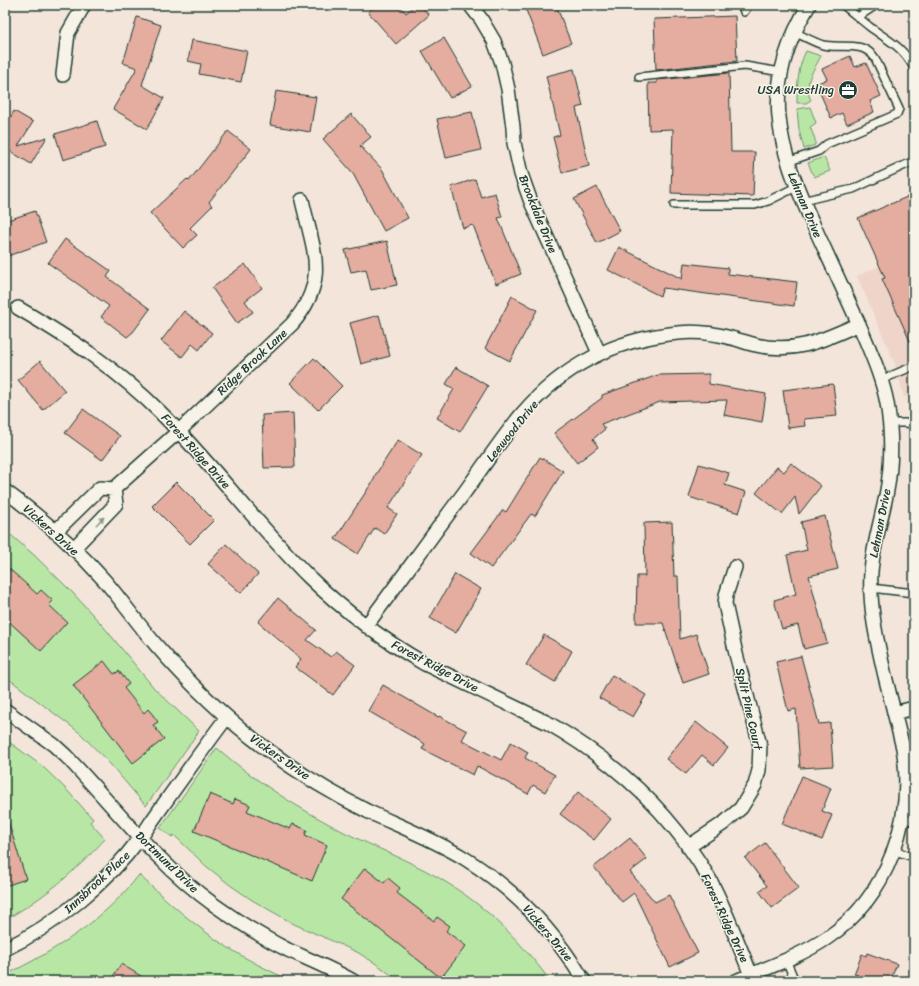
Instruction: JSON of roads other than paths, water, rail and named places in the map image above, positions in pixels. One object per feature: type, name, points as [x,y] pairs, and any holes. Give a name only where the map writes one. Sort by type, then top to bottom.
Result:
[{"type":"street","points":[[63,75],[68,33],[84,5]]},
{"type":"street","name":"Brookdale Drive","points":[[470,5],[481,19],[499,52],[508,89],[514,143],[521,174],[531,202],[599,353]]},
{"type":"street","name":"Lehman Drive","points":[[736,981],[786,960],[815,945],[850,920],[881,878],[908,820],[905,763],[876,638],[871,606],[874,545],[886,496],[890,471],[887,402],[875,361],[796,187],[782,142],[778,118],[778,96],[781,72],[786,52],[794,32],[808,5]]},
{"type":"street","name":"Ridge Brook Lane","points":[[114,489],[179,431],[292,324],[308,304],[314,289],[316,268],[302,200]]},
{"type":"street","name":"Forest Ridge Drive","points":[[18,308],[97,358],[146,399],[179,431],[298,566],[324,591],[366,626],[419,660],[548,723],[582,743],[612,766],[645,796],[660,811],[688,847],[710,880],[751,975]]},
{"type":"street","name":"Leewood Drive","points":[[366,626],[522,413],[555,381],[575,367],[599,353],[656,335],[685,332],[707,333],[756,345],[770,347],[798,347],[817,342],[859,324]]},
{"type":"street","points":[[55,532],[100,488],[114,489],[116,504],[73,549]]},
{"type":"street","name":"Vickers Drive","points":[[5,491],[55,532],[73,549],[104,581],[155,644],[187,680],[227,718],[265,749],[324,788],[367,811],[435,841],[494,878],[519,900],[544,926],[570,959],[584,981]]},
{"type":"street","name":"Split Pine Court","points":[[688,847],[724,823],[741,808],[755,785],[759,770],[760,745],[736,654],[725,604],[726,595],[735,568]]},
{"type":"street","points":[[894,713],[914,708]]},
{"type":"street","name":"Dortmund Drive","points":[[5,710],[54,745],[66,756],[141,838],[190,885],[227,914],[272,941],[354,981]]},
{"type":"street","name":"Innsbrook Place","points":[[5,949],[28,937],[62,915],[104,879],[141,838],[227,718]]},
{"type":"lane","points":[[742,5],[744,12],[749,5]]},
{"type":"lane","points":[[843,5],[871,28],[897,46],[904,53],[914,68]]},
{"type":"lane","points":[[858,17],[876,5]]},
{"type":"lane","points":[[788,162],[819,151],[827,144],[897,114],[899,109],[875,58],[870,52],[856,46],[832,46],[822,44],[794,32]]},
{"type":"lane","points":[[639,77],[744,66],[781,72]]},
{"type":"lane","points":[[802,201],[853,188],[914,161]]},
{"type":"lane","points":[[674,205],[756,205],[768,201],[796,187]]},
{"type":"lane","points":[[881,380],[914,366]]},
{"type":"lane","points":[[889,423],[914,424]]},
{"type":"lane","points":[[871,588],[914,593]]},
{"type":"lane","points":[[894,851],[914,857]]},
{"type":"lane","points":[[786,960],[795,981]]},
{"type":"place","name":"USA Wrestling","points":[[848,90]]}]
